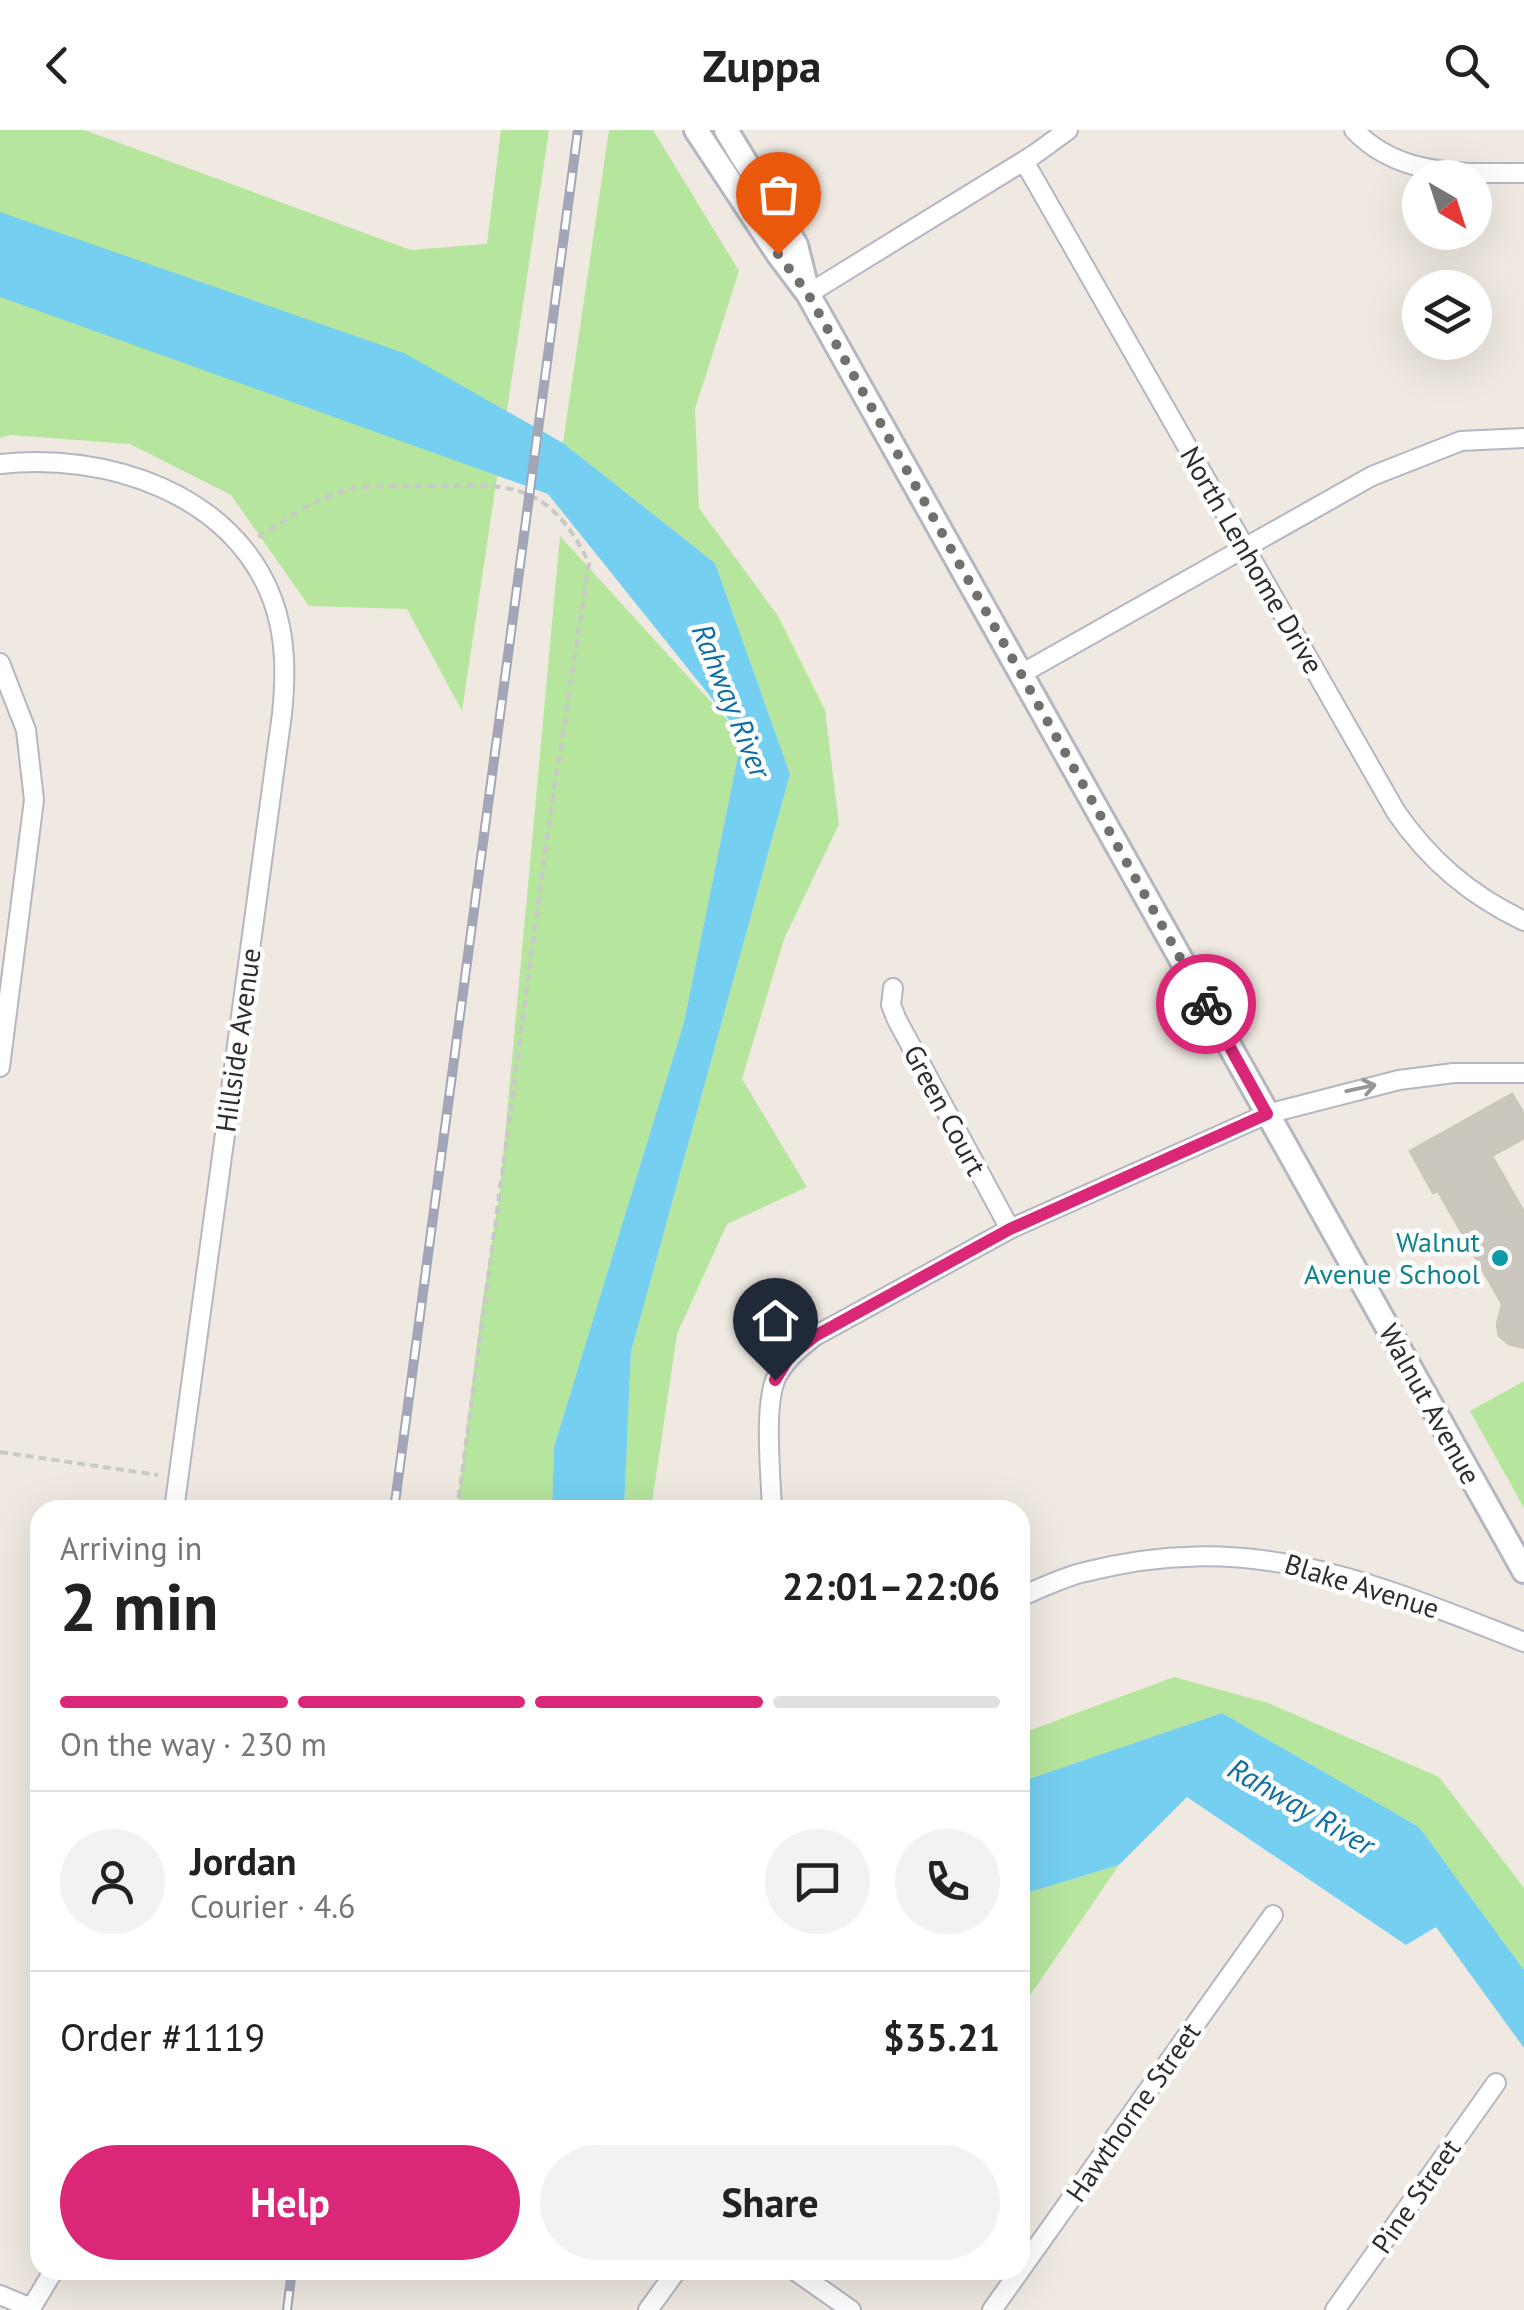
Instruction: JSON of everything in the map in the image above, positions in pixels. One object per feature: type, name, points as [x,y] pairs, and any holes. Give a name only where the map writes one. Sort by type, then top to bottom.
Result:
[{"type":"street","name":"Walnut Avenue","points":[[696,130],[808,294],[1524,1572]]},
{"type":"street","name":"Walnut Avenue","points":[[726,130],[796,246],[808,294]]},
{"type":"street","points":[[808,294],[1068,130]]},
{"type":"street","points":[[1354,130],[1388,156],[1415,167],[1444,172],[1524,173]]},
{"type":"street","name":"North Lenhome Drive","points":[[1024,161],[1412,835],[1452,877],[1524,921]]},
{"type":"street","points":[[1021,674],[1390,469],[1461,441],[1524,438]]},
{"type":"street","name":"Hillside Avenue","points":[[0,464],[64,463],[136,477],[196,507],[242,546],[260,572],[274,602],[282,636],[284,692],[175,1500]]},
{"type":"street","points":[[0,663],[26,730],[34,800],[0,1067]]},
{"type":"street","name":"Green Court","points":[[894,988],[891,1005],[897,1020],[1010,1229]]},
{"type":"street","points":[[772,1500],[769,1430],[775,1380],[790,1356],[815,1336],[1010,1229],[1267,1114],[1399,1080],[1454,1073],[1524,1073]]},
{"type":"street","name":"Blake Avenue","points":[[1030,1593],[1080,1573],[1138,1560],[1202,1556],[1272,1559],[1384,1588],[1524,1642]]},
{"type":"street","name":"Hawthorne Street","points":[[1030,2257],[1273,1915]]},
{"type":"street","name":"Pine Street","points":[[1334,2310],[1496,2083]]},
{"type":"street","points":[[0,2295],[30,2309],[48,2280]]},
{"type":"street","points":[[648,2310],[669,2280]]},
{"type":"street","points":[[808,2280],[851,2310]]},
{"type":"street","name":"Hawthorne Street","points":[[992,2310],[1013,2280]]},
{"type":"path","points":[[242,546],[345,490],[484,485],[522,492],[547,505],[569,524],[589,562],[549,823],[458,1500]]},
{"type":"path","points":[[0,1452],[178,1478]]},
{"type":"green space","points":[[0,130],[84,130],[411,250],[487,244],[501,130],[549,130],[462,711],[407,609],[309,606],[231,495],[130,444],[10,435],[0,438]]},
{"type":"green space","points":[[609,130],[653,130],[739,271],[695,409],[699,508],[778,616],[825,710],[839,824],[784,939],[742,1079],[807,1187],[727,1224],[677,1334],[652,1500],[624,1500],[631,1352],[790,774],[715,563],[563,443]]},
{"type":"green space","points":[[560,536],[742,736],[684,1022],[554,1447],[552,1500],[458,1500],[500,1190]]},
{"type":"green space","points":[[1524,1381],[1524,1508],[1470,1411]]},
{"type":"green space","points":[[1174,1677],[1268,1703],[1439,1777],[1524,1888],[1524,1970],[1419,1827],[1222,1713],[1030,1779],[1030,1730]]},
{"type":"green space","points":[[1119,1865],[1030,1995],[1030,1892]]},
{"type":"water","name":"Rahway River","points":[[0,212],[404,353],[563,443],[715,563],[790,774],[631,1352],[624,1500],[552,1500],[554,1447],[684,1022],[742,736],[548,494],[0,297]]},
{"type":"water","name":"Rahway River","points":[[1222,1713],[1419,1827],[1524,1970],[1524,2048],[1436,1927],[1406,1945],[1187,1797],[1119,1865],[1030,1892],[1030,1779]]},
{"type":"building","name":"Walnut Avenue School","points":[[1512,1094],[1524,1114],[1524,1138],[1492,1156],[1524,1212],[1524,1348],[1499,1336],[1497,1324],[1502,1304],[1438,1191],[1433,1193],[1410,1151]]},
{"type":"railway","points":[[395,1500],[578,130]]},
{"type":"railway","points":[[287,2310],[291,2280]]},
{"type":"way so far","points":[[778,254],[808,294],[1206,1004]]},
{"type":"place","name":"Walnut Avenue School","points":[[1500,1258]]},
{"type":"route","points":[[775,1380],[790,1356],[815,1336],[1010,1229],[1267,1114],[1206,1004]]}]
